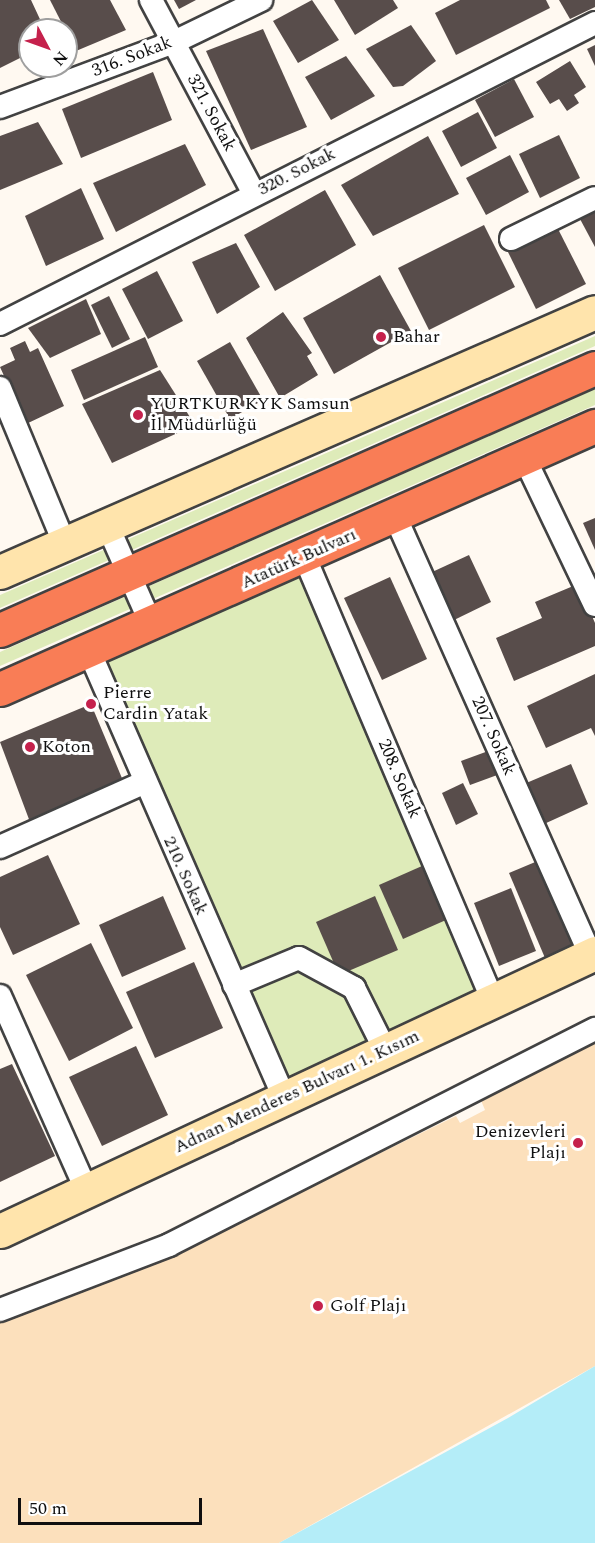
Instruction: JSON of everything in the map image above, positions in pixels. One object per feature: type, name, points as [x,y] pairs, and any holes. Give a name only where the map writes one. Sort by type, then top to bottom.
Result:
[{"type":"highway","points":[[0,630],[595,368]]},
{"type":"highway","name":"Atatürk Bulvarı","points":[[0,689],[305,558],[595,426]]},
{"type":"main road","points":[[0,572],[109,529],[595,312]]},
{"type":"main road","name":"Adnan Menderes Bulvarı 1. Kısım","points":[[0,1231],[593,955]]},
{"type":"street","name":"321. Sokak","points":[[151,0],[254,194]]},
{"type":"street","name":"316. Sokak","points":[[0,107],[174,42],[261,0]]},
{"type":"street","name":"320. Sokak","points":[[0,324],[595,23]]},
{"type":"street","points":[[511,239],[595,198]]},
{"type":"street","points":[[0,387],[66,547]]},
{"type":"street","points":[[524,457],[595,605]]},
{"type":"street","name":"207. Sokak","points":[[395,516],[593,955]]},
{"type":"street","points":[[109,529],[151,624]]},
{"type":"street","name":"208. Sokak","points":[[305,558],[493,1000]]},
{"type":"street","name":"210. Sokak","points":[[89,651],[143,783],[285,1100]]},
{"type":"street","points":[[0,847],[143,783]]},
{"type":"street","points":[[234,985],[299,958],[354,988],[385,1050]]},
{"type":"street","points":[[0,996],[87,1191]]},
{"type":"street","points":[[0,1310],[169,1245],[595,1029]]},
{"type":"green space","points":[[595,336],[595,346],[0,608],[0,595]]},
{"type":"green space","points":[[595,389],[595,405],[0,666],[0,652]]},
{"type":"green space","points":[[305,558],[493,1000],[285,1100],[89,651]]},
{"type":"sand","name":"Golf Plajı","points":[[595,1040],[595,1366],[279,1543],[0,1543],[0,1321],[196,1243],[456,1116],[460,1123],[485,1110],[480,1098]]},
{"type":"water","points":[[595,1366],[595,1543],[279,1543],[508,1418]]},
{"type":"building","points":[[0,0],[31,0],[39,18],[18,18],[18,59],[0,68]]},
{"type":"building","points":[[50,0],[110,0],[126,30],[78,50],[78,18],[59,18]]},
{"type":"building","points":[[174,0],[196,0],[179,9]]},
{"type":"building","points":[[312,0],[339,40],[298,63],[273,21]]},
{"type":"building","points":[[334,0],[393,0],[398,8],[355,35]]},
{"type":"building","points":[[460,0],[546,0],[550,8],[456,55],[435,13]]},
{"type":"building","points":[[559,0],[595,0],[595,7],[570,19]]},
{"type":"building","points":[[411,25],[436,61],[403,86],[393,87],[366,49]]},
{"type":"building","points":[[263,29],[307,127],[251,150],[206,51]]},
{"type":"building","points":[[595,45],[595,66],[587,49]]},
{"type":"building","points":[[346,56],[375,96],[331,120],[305,77]]},
{"type":"building","points":[[570,61],[586,87],[574,95],[579,103],[567,111],[559,99],[550,104],[536,82]]},
{"type":"building","points":[[153,72],[172,120],[81,158],[62,109]]},
{"type":"building","points":[[514,79],[534,117],[495,137],[475,100]]},
{"type":"building","points":[[478,112],[497,148],[461,167],[442,131]]},
{"type":"building","points":[[38,122],[63,164],[0,190],[0,136]]},
{"type":"building","points":[[559,135],[580,178],[540,198],[519,154]]},
{"type":"building","points":[[428,136],[459,194],[373,236],[341,185]]},
{"type":"building","points":[[185,144],[206,185],[116,232],[93,183]]},
{"type":"building","points":[[510,155],[529,192],[486,215],[466,178]]},
{"type":"building","points":[[81,188],[104,239],[46,266],[25,216]]},
{"type":"building","points":[[325,190],[356,245],[275,291],[244,235]]},
{"type":"building","points":[[595,212],[595,247],[580,219]]},
{"type":"building","points":[[555,223],[586,284],[536,309],[506,248]]},
{"type":"building","points":[[484,225],[515,287],[429,330],[398,268]]},
{"type":"building","points":[[236,243],[260,287],[217,314],[192,262]]},
{"type":"building","points":[[157,271],[183,321],[148,339],[122,289]]},
{"type":"building","points":[[380,275],[411,331],[334,374],[303,318]]},
{"type":"building","points":[[109,296],[130,339],[112,348],[91,305]]},
{"type":"building","points":[[86,299],[101,334],[50,358],[28,328]]},
{"type":"building","points":[[283,312],[312,353],[307,356],[318,375],[280,398],[246,338]]},
{"type":"building","points":[[145,337],[158,367],[84,400],[71,370]]},
{"type":"building","points":[[25,341],[30,352],[38,348],[64,406],[26,424],[0,367],[15,360],[10,348]]},
{"type":"building","points":[[230,342],[263,400],[230,419],[197,361]]},
{"type":"building","name":"YURTKUR KYK Samsun İl Müdürlüğü","points":[[160,370],[195,425],[112,463],[82,404]]},
{"type":"building","points":[[595,518],[595,550],[583,523]]},
{"type":"building","points":[[469,555],[491,602],[452,621],[430,573]]},
{"type":"building","points":[[390,577],[427,659],[382,680],[344,598]]},
{"type":"building","points":[[578,584],[595,623],[595,646],[514,681],[496,638],[542,618],[535,602]]},
{"type":"building","points":[[595,674],[595,736],[591,728],[546,748],[527,706]]},
{"type":"building","points":[[91,704],[124,783],[30,822],[0,742]]},
{"type":"building","points":[[491,750],[500,774],[470,785],[461,761]]},
{"type":"building","points":[[571,764],[588,804],[544,824],[524,784]]},
{"type":"building","points":[[463,783],[478,814],[456,825],[442,793]]},
{"type":"building","points":[[48,855],[80,924],[13,955],[0,927],[0,877]]},
{"type":"building","points":[[540,860],[575,945],[545,958],[509,873]]},
{"type":"building","points":[[422,866],[446,920],[403,939],[379,885]]},
{"type":"building","points":[[511,888],[536,951],[499,966],[474,903]]},
{"type":"building","points":[[163,896],[186,949],[122,977],[99,925]]},
{"type":"building","points":[[375,896],[398,950],[339,975],[316,922]]},
{"type":"building","points":[[91,943],[133,1028],[69,1061],[26,975]]},
{"type":"building","points":[[194,962],[223,1028],[155,1058],[126,992]]},
{"type":"building","points":[[136,1046],[168,1115],[102,1146],[69,1077]]},
{"type":"building","points":[[12,1064],[55,1156],[0,1182],[0,1069]]},
{"type":"place","name":"Bahar","points":[[381,337]]},
{"type":"place","name":"YURTKUR KYK Samsun İl Müdürlüğü","points":[[138,415]]},
{"type":"place","name":"Pierre Cardin Yatak","points":[[91,704]]},
{"type":"place","name":"Koton","points":[[30,747]]},
{"type":"place","name":"Denizevleri Plajı","points":[[578,1143]]},
{"type":"place","name":"Golf Plajı","points":[[318,1306]]}]
